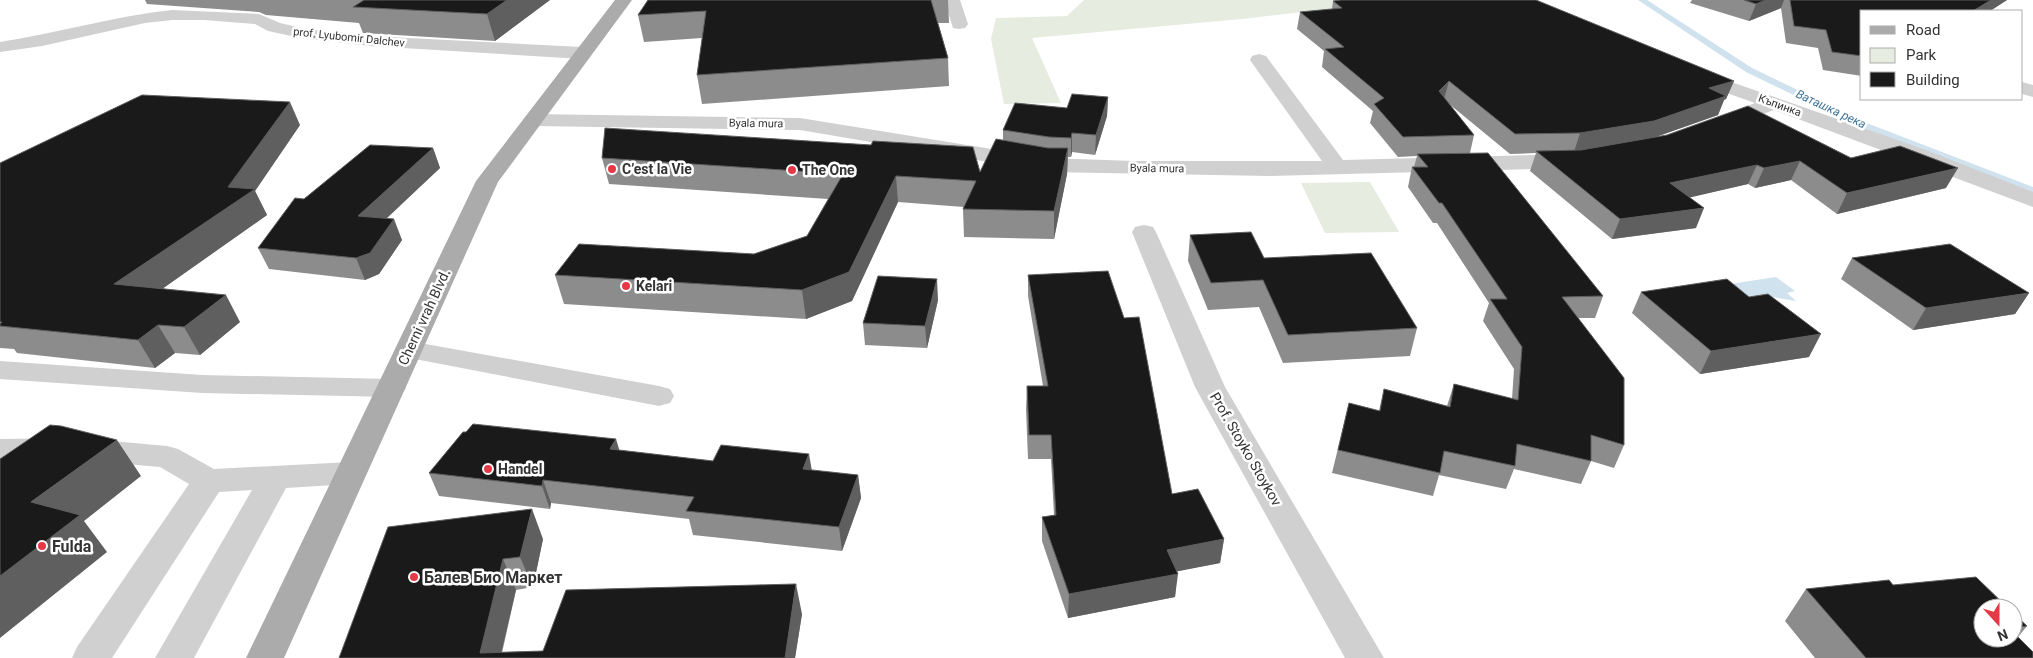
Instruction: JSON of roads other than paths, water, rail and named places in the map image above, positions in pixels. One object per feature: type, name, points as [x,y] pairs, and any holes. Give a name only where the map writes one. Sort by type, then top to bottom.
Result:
[{"type":"main road","name":"Cherni vrah Blvd.","points":[[265,658],[487,181],[582,53],[624,0]]},
{"type":"street","points":[[952,0],[960,24]]},
{"type":"street","name":"prof. Lyubomir Dalchev","points":[[0,47],[42,41],[145,18],[172,15],[204,15],[240,16],[259,19],[274,27],[301,33],[370,41],[582,53]]},
{"type":"street","points":[[1259,60],[1337,167]]},
{"type":"street","name":"Къпинка","points":[[1678,70],[1776,103],[2033,200]]},
{"type":"street","points":[[1703,129],[1776,103]]},
{"type":"street","name":"Byala mura","points":[[533,120],[800,124],[1048,165],[1163,169],[1337,167],[1574,161],[1593,158]]},
{"type":"street","name":"Prof. Stoyko Stoykov","points":[[1144,232],[1210,387],[1365,658]]},
{"type":"street","points":[[408,350],[659,396]]},
{"type":"street","points":[[0,370],[202,384],[391,388]]},
{"type":"street","points":[[0,450],[78,449],[168,457],[209,481],[351,473]]},
{"type":"street","points":[[174,658],[276,478]]},
{"type":"street","points":[[91,658],[209,481]]},
{"type":"water","points":[[1776,277],[1795,291],[1787,293],[1796,301],[1767,296],[1731,301],[1711,287]]},
{"type":"waterway","name":"Ваташка река","points":[[1642,0],[1749,70],[1861,124],[2033,191]]},
{"type":"place","name":"C’est la Vie","points":[[612,169]]},
{"type":"place","name":"The One","points":[[792,170]]},
{"type":"place","name":"Kelari","points":[[626,286]]},
{"type":"place","name":"Handel","points":[[488,469]]},
{"type":"place","name":"Fulda","points":[[42,546]]},
{"type":"place","name":"Балев Био Маркет","points":[[414,577]]}]
